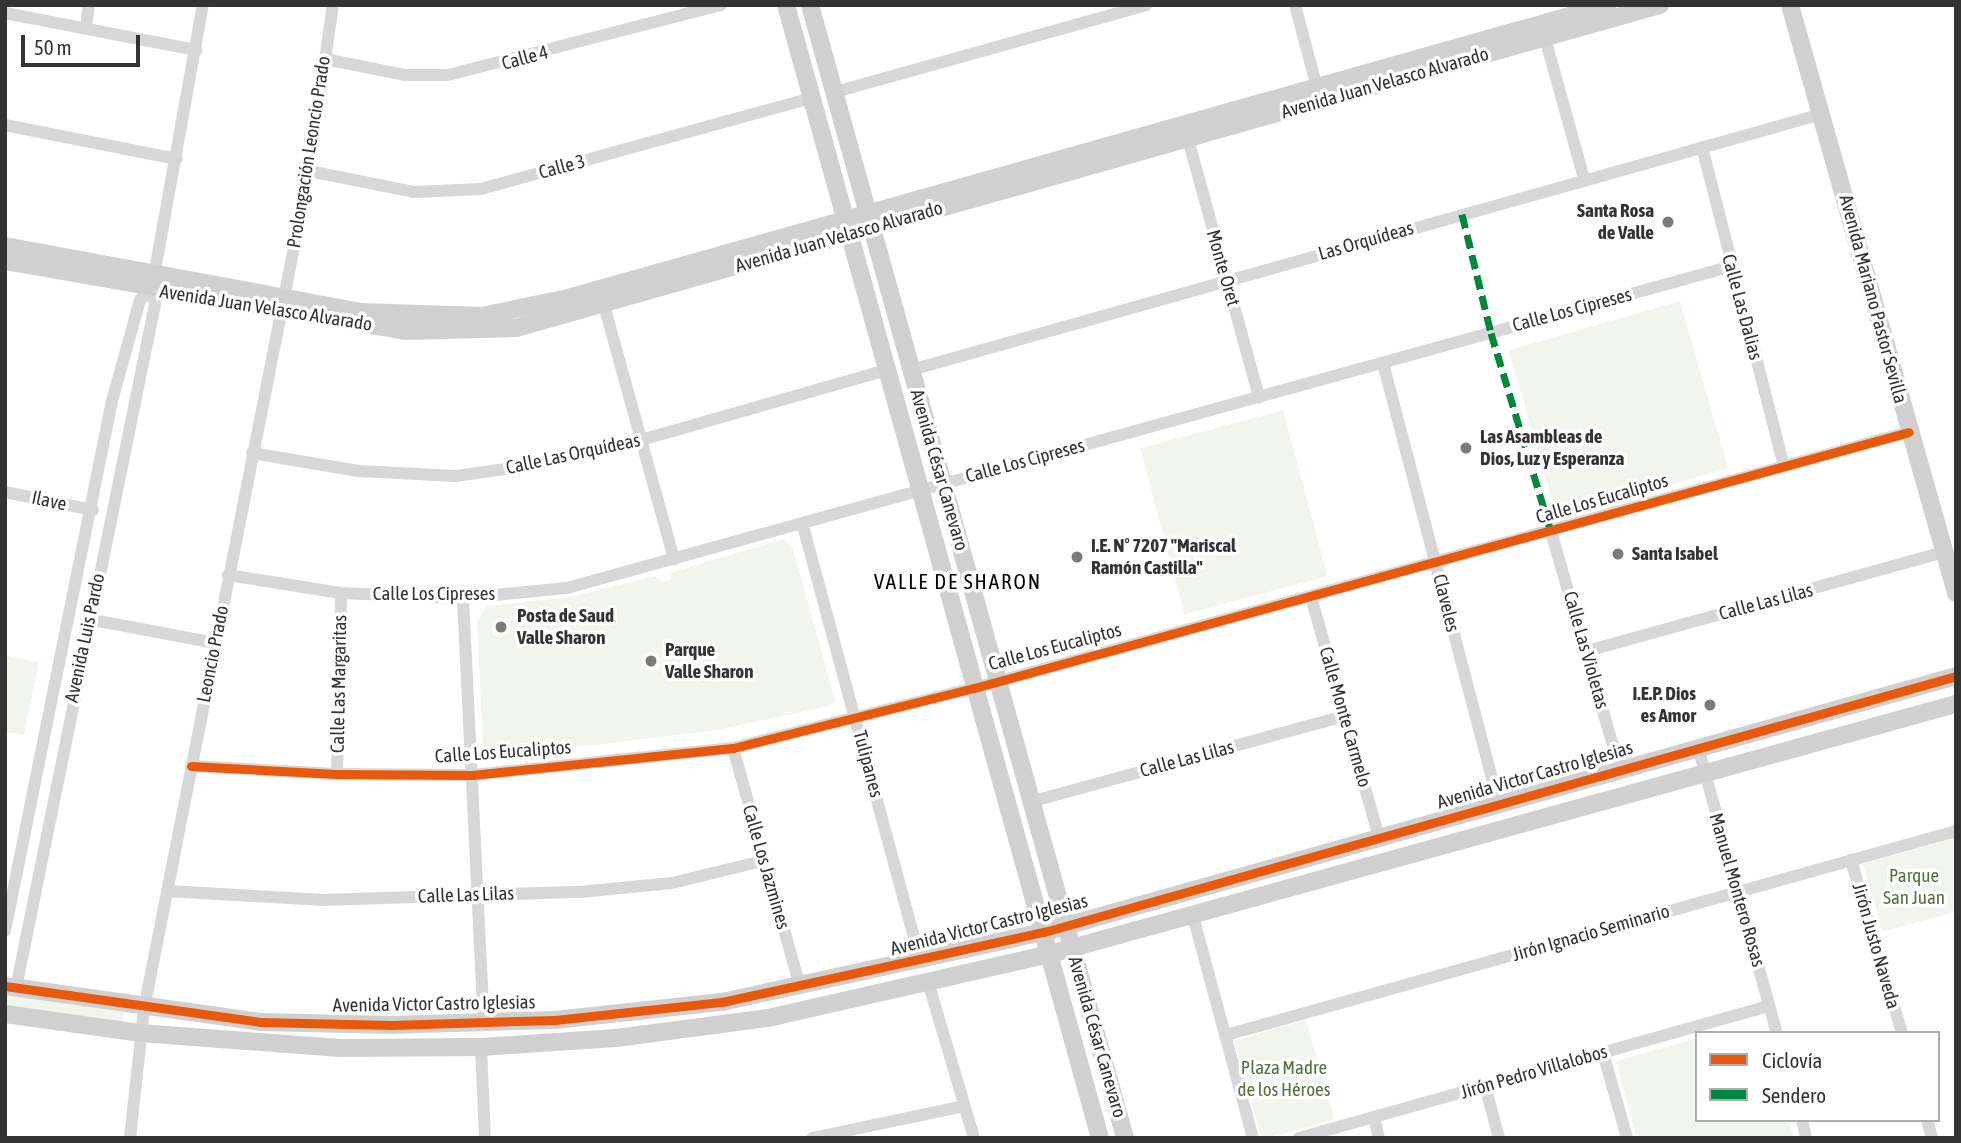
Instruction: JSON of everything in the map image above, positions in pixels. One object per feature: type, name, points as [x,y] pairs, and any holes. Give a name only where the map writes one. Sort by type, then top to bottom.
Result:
[{"type":"street","points":[[86,29],[89,5]]},
{"type":"street","name":"Avenida Luis Pardo","points":[[11,987],[155,304],[153,283],[203,5]]},
{"type":"street","name":"Prolongación Leoncio Prado","points":[[282,306],[309,171],[333,5]]},
{"type":"street","name":"Calle 4","points":[[325,59],[405,75],[448,75],[721,5]]},
{"type":"street","name":"Avenida César Canevaro","points":[[786,5],[1100,1138]]},
{"type":"street","name":"Avenida César Canevaro","points":[[810,5],[1125,1138]]},
{"type":"street","points":[[835,92],[1146,5]]},
{"type":"street","points":[[1294,5],[1320,95]]},
{"type":"street","name":"Avenida Juan Velasco Alvarado","points":[[868,221],[1188,139],[1608,5]]},
{"type":"street","name":"Avenida Juan Velasco Alvarado","points":[[282,306],[420,317],[482,316],[568,298],[847,227],[1320,95],[1545,38],[1660,5]]},
{"type":"street","name":"Avenida Mariano Pastor Sevilla","points":[[1790,5],[1956,593]]},
{"type":"street","points":[[5,13],[196,50]]},
{"type":"street","points":[[1545,38],[1584,179]]},
{"type":"street","name":"Calle 3","points":[[309,171],[414,192],[481,189],[812,98]]},
{"type":"street","name":"Las Orquídeas","points":[[911,370],[1822,114]]},
{"type":"street","points":[[5,125],[177,159]]},
{"type":"street","name":"Monte Oret","points":[[1188,139],[1259,397]]},
{"type":"street","name":"Calle Las Dalias","points":[[1702,147],[1784,467]]},
{"type":"street","name":"Avenida Juan Velasco Alvarado","points":[[5,261],[153,283],[405,331],[477,332],[516,328],[604,305],[847,227]]},
{"type":"street","name":"Avenida Juan Velasco Alvarado","points":[[5,246],[153,283]]},
{"type":"street","name":"Calle Los Cipreses","points":[[228,575],[341,593],[463,598],[567,588],[803,526],[920,490],[1732,266]]},
{"type":"street","name":"Avenida Luis Pardo","points":[[5,931],[93,510],[112,401],[140,300],[153,283]]},
{"type":"street","points":[[604,305],[674,560]]},
{"type":"street","name":"Leoncio Prado","points":[[130,1138],[144,1009],[282,306]]},
{"type":"street","name":"Claveles","points":[[1383,363],[1499,804]]},
{"type":"street","name":"Calle Las Orquídeas","points":[[252,453],[358,471],[456,476],[546,463],[641,440],[887,370]]},
{"type":"street","name":"Calle Los Eucaliptos","points":[[191,766],[337,774],[472,775],[733,748],[855,720],[1551,532],[1909,432]]},
{"type":"street","name":"Ilave","points":[[5,492],[93,510]]},
{"type":"street","name":"Tulipanes","points":[[803,526],[921,962]]},
{"type":"street","name":"Calle Las Violetas","points":[[1551,532],[1620,769]]},
{"type":"street","name":"Calle Las Lilas","points":[[1587,652],[1945,552]]},
{"type":"street","name":"Calle Las Margaritas","points":[[337,774],[341,593]]},
{"type":"street","name":"Calle Monte Carmelo","points":[[1311,597],[1379,838]]},
{"type":"street","points":[[463,598],[484,1024]]},
{"type":"street","points":[[88,619],[215,643]]},
{"type":"street","name":"Avenida Victor Castro Iglesias","points":[[11,987],[144,1009],[260,1022],[484,1024],[722,1002],[921,962],[1044,932],[1956,676]]},
{"type":"street","points":[[5,1014],[140,1033],[340,1048],[481,1047],[615,1038],[768,1018],[929,985],[1073,948],[1956,704]]},
{"type":"street","name":"Calle Las Lilas","points":[[1030,802],[1345,716]]},
{"type":"street","name":"Manuel Montero Rosas","points":[[1698,747],[1776,1031]]},
{"type":"street","name":"Calle Los Jazmines","points":[[733,748],[762,862],[800,986]]},
{"type":"street","name":"Jirón Ignacio Seminario","points":[[1226,1035],[1956,831]]},
{"type":"street","name":"Jirón Justo Naveda","points":[[1852,860],[1901,1031]]},
{"type":"street","name":"Calle Las Lilas","points":[[167,891],[321,900],[580,892],[672,883],[762,862]]},
{"type":"street","points":[[1193,916],[1254,1138]]},
{"type":"street","points":[[929,985],[974,1138]]},
{"type":"street","name":"Jirón Pedro Villalobos","points":[[1299,1138],[1769,1006]]},
{"type":"street","points":[[481,1047],[485,1138]]},
{"type":"street","points":[[1603,1053],[1627,1138]]},
{"type":"street","points":[[1485,1086],[1499,1138]]},
{"type":"street","points":[[812,1138],[964,1106]]},
{"type":"street","points":[[1374,1117],[1379,1138]]},
{"type":"green space","points":[[1680,301],[1728,468],[1557,517],[1509,350]]},
{"type":"green space","points":[[1283,410],[1328,576],[1185,614],[1140,448]]},
{"type":"green space","name":"Parque Valle Sharon","points":[[783,539],[792,546],[835,700],[831,706],[717,730],[604,744],[488,753],[483,746],[477,622],[487,606],[571,597],[655,576],[662,582],[670,580],[672,572]]},
{"type":"green space","points":[[5,655],[39,662],[24,735],[5,732]]},
{"type":"green space","name":"Parque San Juan","points":[[1956,838],[1956,912],[1882,932],[1863,864]]},
{"type":"green space","points":[[5,995],[124,1012],[122,1027],[5,1008]]},
{"type":"green space","name":"Plaza Madre de los Héroes","points":[[1306,1020],[1334,1119],[1262,1138],[1234,1041]]},
{"type":"green space","points":[[1695,1039],[1695,1122],[1789,1122],[1793,1138],[1637,1138],[1616,1061]]},
{"type":"marked path","points":[[1462,214],[1491,333],[1551,532]]},
{"type":"cycle path","points":[[191,766],[337,774],[472,775],[733,748],[974,688],[1909,432]]},
{"type":"cycle path","points":[[5,986],[260,1022],[392,1025],[555,1020],[722,1002],[1044,932],[1956,676]]},
{"type":"place","name":"Santa Rosa de Valle","points":[[1668,222]]},
{"type":"place","name":"Las Asambleas de Dios, Luz y Esperanza","points":[[1466,448]]},
{"type":"place","name":"Santa Isabel","points":[[1618,554]]},
{"type":"place","name":"I.E. N° 7207 \"Mariscal Ramón Castilla\"","points":[[1077,557]]},
{"type":"place","name":"Posta de Saud Valle Sharon","points":[[501,627]]},
{"type":"place","name":"Parque Valle Sharon","points":[[651,661]]},
{"type":"place","name":"I.E.P. Dios es Amor","points":[[1710,705]]},
{"type":"district","name":"VALLE DE SHARON","points":[[958,581]]}]
